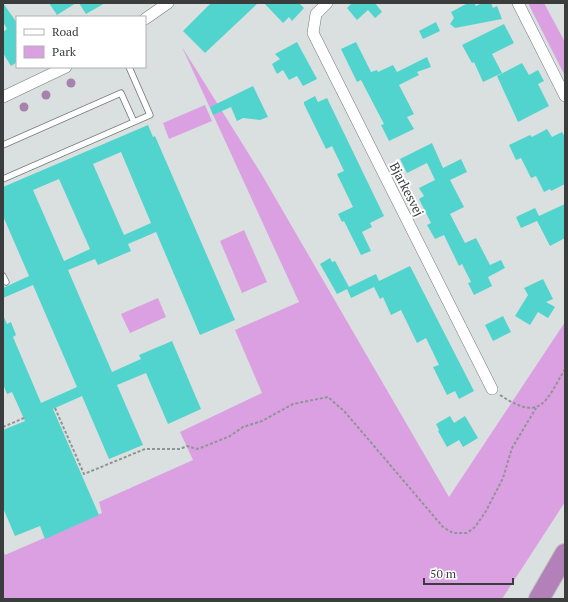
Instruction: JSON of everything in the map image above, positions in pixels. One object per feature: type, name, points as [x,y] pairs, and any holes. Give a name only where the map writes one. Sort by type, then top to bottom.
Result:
[{"type":"highway","points":[[539,599],[565,554]]},
{"type":"street","points":[[146,18],[168,3]]},
{"type":"street","name":"Bjarkesvej","points":[[327,3],[316,14],[313,33],[492,389]]},
{"type":"street","points":[[518,3],[565,96]]},
{"type":"street","points":[[3,97],[64,68]]},
{"type":"lane","points":[[3,179],[150,115],[129,68]]},
{"type":"lane","points":[[3,145],[121,93],[134,122]]},
{"type":"lane","points":[[3,276],[6,282]]},
{"type":"path","points":[[55,408],[84,474],[145,448],[180,449],[187,446],[196,449],[203,447],[230,436],[242,427],[262,421],[293,404],[328,397],[345,412],[443,527],[453,534],[467,533],[475,527],[486,511],[503,478],[512,448],[536,408],[546,401],[565,369]]},
{"type":"path","points":[[492,389],[516,405],[528,409],[536,408]]},
{"type":"path","points":[[3,427],[24,418]]},
{"type":"green space","points":[[528,3],[544,3],[565,42],[565,76]]},
{"type":"green space","points":[[182,47],[262,175],[449,497],[565,322],[565,502],[502,599],[3,599],[3,550],[5,555],[102,513],[99,502],[193,460],[180,432],[262,393],[235,330],[299,302]]},
{"type":"green space","points":[[205,105],[212,121],[169,139],[163,123]]},
{"type":"green space","points":[[244,230],[267,282],[242,293],[220,241]]},
{"type":"green space","points":[[158,298],[166,317],[130,333],[121,314]]},
{"type":"building","points":[[3,3],[16,22],[16,63],[11,66],[3,53],[3,32],[7,29],[3,22]]},
{"type":"building","points":[[49,3],[76,3],[57,15]]},
{"type":"building","points":[[79,3],[105,3],[86,14]]},
{"type":"building","points":[[211,3],[258,3],[205,53],[183,31]]},
{"type":"building","points":[[264,3],[299,3],[304,8],[292,21],[289,17],[283,23]]},
{"type":"building","points":[[352,3],[375,3],[382,12],[375,18],[368,10],[357,20],[347,8]]},
{"type":"building","points":[[468,3],[474,3],[476,6],[482,3],[491,3],[493,8],[497,6],[502,19],[455,28],[450,24],[454,18],[451,12]]},
{"type":"building","points":[[436,22],[440,31],[423,39],[419,31]]},
{"type":"building","points":[[504,24],[514,43],[492,54],[502,73],[483,82],[474,62],[472,63],[462,45]]},
{"type":"building","points":[[297,42],[317,79],[303,86],[297,76],[289,80],[283,70],[277,74],[272,64],[280,59],[275,54]]},
{"type":"building","points":[[356,42],[371,72],[377,70],[378,72],[393,65],[397,72],[427,57],[431,67],[417,72],[419,75],[399,85],[414,114],[407,117],[414,129],[389,141],[381,125],[384,124],[361,80],[357,82],[341,49]]},
{"type":"building","points":[[522,63],[529,75],[538,70],[544,81],[538,84],[549,106],[518,122],[497,76]]},
{"type":"building","points":[[253,86],[268,117],[260,120],[243,118],[237,121],[231,107],[213,115],[210,107]]},
{"type":"building","points":[[315,96],[318,102],[327,98],[384,216],[370,223],[372,227],[362,232],[371,251],[361,255],[344,221],[342,222],[338,214],[353,207],[337,174],[344,171],[332,146],[326,149],[304,104],[304,102]]},
{"type":"building","points":[[148,125],[153,137],[155,136],[235,320],[200,335],[156,232],[128,244],[131,251],[98,265],[95,259],[68,270],[112,372],[141,359],[139,355],[172,341],[201,409],[168,424],[146,373],[117,385],[143,445],[109,459],[82,396],[53,409],[99,515],[45,539],[40,526],[15,536],[3,508],[3,430],[25,421],[12,392],[7,394],[3,384],[3,315],[7,324],[11,322],[16,335],[13,337],[41,403],[77,387],[33,285],[3,298],[3,288],[29,276],[3,216],[3,187]],"holes":[[[121,152],[151,223],[124,235],[93,164]],[[59,179],[90,249],[64,261],[33,190]]]},
{"type":"building","points":[[547,129],[552,137],[562,132],[565,137],[565,184],[551,191],[550,189],[544,192],[536,176],[531,178],[521,158],[516,160],[509,145],[530,135],[532,137]]},
{"type":"building","points":[[432,143],[443,168],[461,159],[467,172],[450,180],[464,207],[450,214],[465,243],[476,238],[490,265],[501,260],[505,268],[488,277],[492,286],[474,295],[468,283],[471,282],[462,264],[459,266],[444,235],[435,239],[427,225],[431,223],[419,199],[424,196],[419,188],[435,180],[427,163],[407,173],[400,159]]},
{"type":"building","points":[[565,204],[565,238],[550,246],[537,221],[521,228],[516,217],[535,208],[539,216]]},
{"type":"building","points":[[330,258],[332,262],[335,261],[349,287],[376,274],[379,281],[410,266],[474,391],[459,399],[455,391],[447,395],[433,367],[439,365],[426,338],[417,343],[401,310],[391,315],[383,297],[380,299],[374,287],[351,298],[347,289],[337,294],[320,264]]},
{"type":"building","points":[[543,279],[553,299],[546,302],[555,307],[548,318],[538,312],[530,325],[515,316],[528,295],[524,288]]},
{"type":"building","points":[[503,316],[511,332],[493,341],[485,325]]},
{"type":"building","points":[[450,416],[454,423],[465,416],[478,438],[463,447],[459,440],[447,447],[438,431],[439,430],[436,424]]}]
